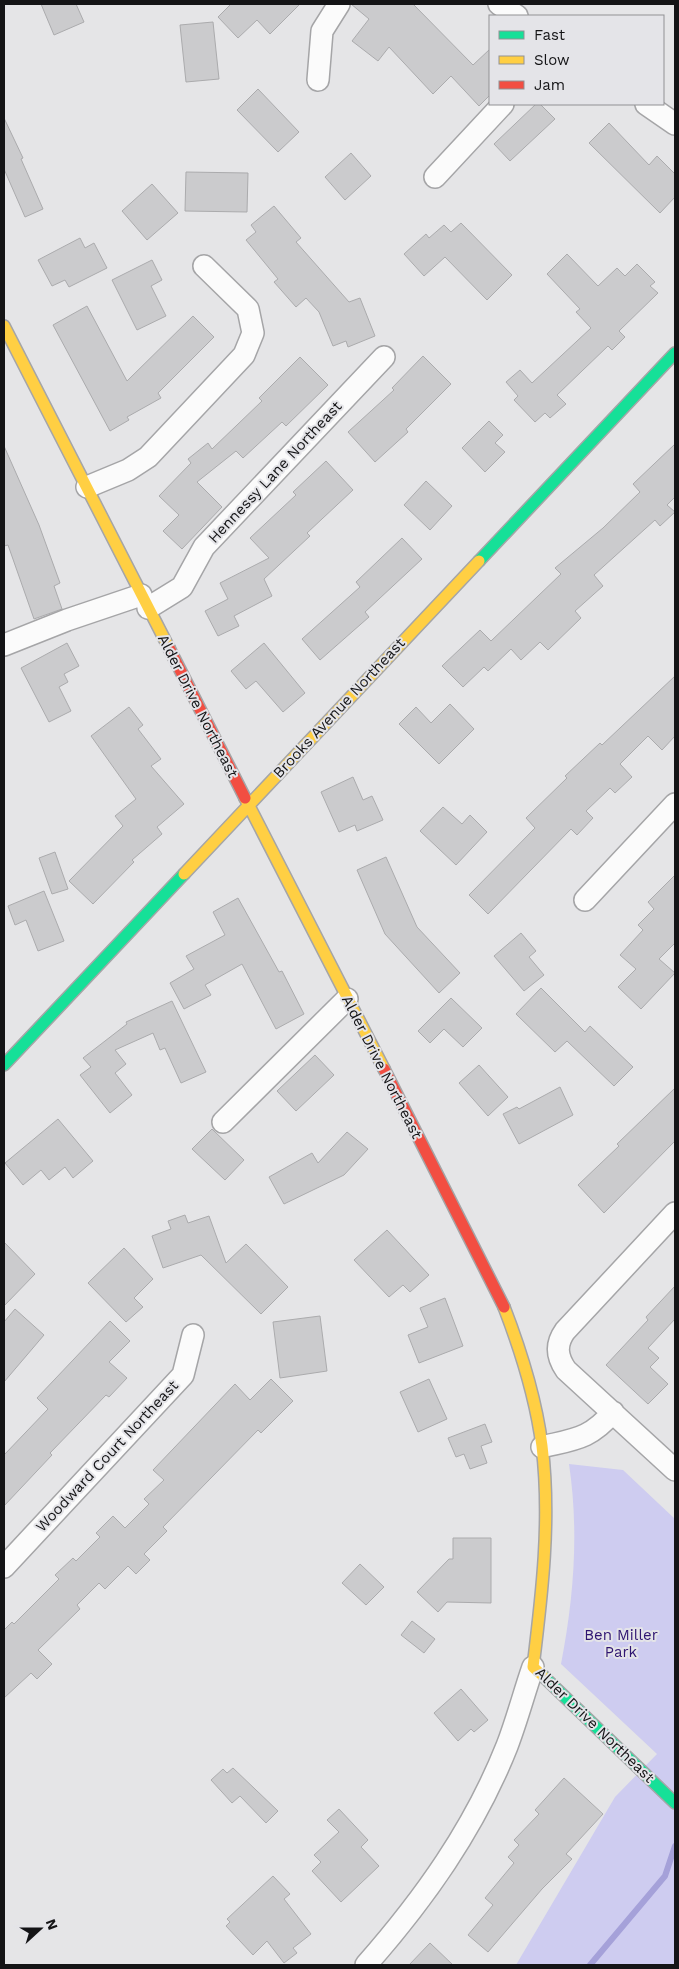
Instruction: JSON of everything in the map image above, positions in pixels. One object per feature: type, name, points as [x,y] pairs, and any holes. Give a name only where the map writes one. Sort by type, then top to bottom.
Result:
[{"type":"street","points":[[318,80],[322,31],[339,4]]},
{"type":"street","points":[[499,4],[516,15]]},
{"type":"street","points":[[435,177],[501,105]]},
{"type":"street","points":[[647,105],[675,124]]},
{"type":"street","points":[[87,487],[128,470],[148,457],[244,355],[253,333],[248,309],[204,266]]},
{"type":"street","name":"Alder Drive Northeast","points":[[4,326],[506,1311],[524,1370],[542,1447],[546,1514],[544,1589],[533,1667],[675,1803]]},
{"type":"street","name":"Brooks Avenue Northeast","points":[[4,1065],[675,353]]},
{"type":"street","name":"Hennessy Lane Northeast","points":[[4,644],[67,620],[169,598],[182,587],[204,547],[384,357]]},
{"type":"street","points":[[585,900],[675,804]]},
{"type":"street","points":[[223,1122],[347,998]]},
{"type":"street","points":[[675,1213],[565,1331],[558,1350],[560,1361],[566,1370],[675,1470]]},
{"type":"street","name":"Woodward Court Northeast","points":[[4,1567],[183,1375],[193,1335]]},
{"type":"street","points":[[542,1447],[579,1439],[599,1428],[613,1412]]},
{"type":"street","points":[[366,1965],[404,1922],[459,1844],[483,1800],[507,1746],[533,1667]]},
{"type":"green space","name":"Ben Miller Park","points":[[569,1464],[623,1470],[675,1519],[675,1965],[516,1965],[615,1797],[657,1754],[561,1664],[574,1564],[574,1514]]},
{"type":"building","points":[[41,4],[76,4],[84,22],[54,35]]},
{"type":"building","points":[[231,4],[300,4],[270,34],[257,20],[238,38],[218,17]]},
{"type":"building","points":[[351,4],[413,4],[473,65],[489,50],[489,96],[479,106],[451,76],[433,94],[389,47],[378,61],[352,41],[369,19]]},
{"type":"building","points":[[213,22],[219,79],[186,82],[180,25]]},
{"type":"building","points":[[258,89],[299,132],[278,152],[237,110]]},
{"type":"building","points":[[535,105],[541,105],[555,119],[510,161],[494,144]]},
{"type":"building","points":[[4,118],[23,158],[21,159],[43,209],[25,217],[4,169]]},
{"type":"building","points":[[609,123],[649,165],[657,156],[675,174],[675,197],[660,213],[589,143]]},
{"type":"building","points":[[351,153],[371,176],[345,200],[325,177]]},
{"type":"building","points":[[186,172],[248,173],[247,212],[185,211]]},
{"type":"building","points":[[152,184],[178,213],[147,240],[122,211]]},
{"type":"building","points":[[274,206],[301,238],[296,242],[349,302],[360,298],[375,336],[348,347],[346,341],[333,346],[319,312],[306,298],[296,307],[274,282],[278,279],[246,240],[256,232],[251,225]]},
{"type":"building","points":[[461,223],[512,275],[487,300],[445,257],[424,276],[404,254],[426,234],[429,238],[444,225],[451,232]]},
{"type":"building","points":[[80,238],[85,248],[94,243],[107,268],[69,287],[65,280],[52,286],[38,260]]},
{"type":"building","points":[[567,254],[598,286],[617,268],[625,276],[637,264],[655,282],[650,286],[658,293],[619,331],[625,337],[612,350],[608,346],[557,395],[566,404],[550,418],[545,413],[535,422],[514,400],[518,396],[506,382],[520,370],[532,383],[591,328],[576,312],[580,309],[547,274]]},
{"type":"building","points":[[152,260],[162,280],[151,286],[166,316],[137,330],[112,280]]},
{"type":"building","points":[[87,306],[127,381],[193,316],[214,337],[158,393],[161,398],[127,417],[129,420],[110,431],[53,325]]},
{"type":"building","points":[[423,356],[451,384],[406,429],[408,432],[375,462],[348,432],[394,390],[392,388]]},
{"type":"building","points":[[300,357],[328,385],[286,426],[282,422],[243,458],[236,451],[197,482],[222,507],[182,549],[163,531],[179,515],[159,496],[191,463],[188,459],[208,443],[212,449],[262,401],[259,398]]},
{"type":"building","points":[[489,421],[503,435],[495,443],[505,452],[485,472],[462,448]]},
{"type":"building","points":[[675,444],[675,497],[667,505],[675,512],[660,526],[655,520],[594,575],[603,586],[575,611],[581,618],[548,650],[540,642],[521,660],[511,649],[488,671],[484,667],[463,687],[442,666],[480,630],[491,641],[561,574],[555,568],[603,528],[640,492],[633,484]]},
{"type":"building","points":[[4,446],[39,525],[60,583],[54,586],[62,609],[34,619],[8,545],[4,546]]},
{"type":"building","points":[[326,461],[353,490],[307,533],[310,536],[264,579],[272,596],[234,616],[239,626],[218,636],[205,611],[228,599],[220,583],[269,558],[250,538],[296,495],[293,492]]},
{"type":"building","points":[[426,481],[452,506],[430,530],[404,505]]},
{"type":"building","points":[[402,538],[422,559],[365,612],[369,617],[320,660],[302,639],[360,587],[356,582]]},
{"type":"building","points":[[67,643],[79,666],[64,674],[68,682],[59,687],[71,711],[49,722],[21,668]]},
{"type":"building","points":[[264,643],[305,693],[283,712],[256,681],[246,689],[231,671]]},
{"type":"building","points":[[675,676],[675,736],[662,750],[648,736],[620,764],[632,777],[615,793],[610,788],[586,811],[593,818],[577,835],[571,829],[488,914],[469,895],[535,828],[526,818],[567,778],[565,776],[600,743],[602,745]]},
{"type":"building","points":[[450,704],[474,729],[439,764],[399,724],[416,707],[431,723]]},
{"type":"building","points":[[129,707],[143,725],[138,729],[161,759],[151,766],[184,804],[157,827],[162,834],[132,860],[134,862],[93,904],[69,881],[123,826],[115,816],[136,799],[91,736]]},
{"type":"building","points":[[353,777],[363,800],[372,796],[383,820],[357,831],[355,825],[339,832],[321,792]]},
{"type":"building","points":[[443,807],[462,824],[470,815],[487,832],[456,865],[420,831]]},
{"type":"building","points":[[55,852],[68,889],[52,894],[39,858]]},
{"type":"building","points":[[386,857],[417,927],[460,973],[439,993],[385,934],[357,870]]},
{"type":"building","points":[[675,875],[675,943],[659,959],[675,973],[641,1009],[618,987],[636,969],[620,955],[643,930],[638,925],[654,909],[648,902]]},
{"type":"building","points":[[44,891],[64,941],[38,951],[26,920],[15,925],[8,906]]},
{"type":"building","points":[[238,898],[279,972],[282,971],[304,1014],[276,1029],[242,964],[205,985],[211,995],[184,1009],[170,983],[194,969],[186,956],[225,935],[213,912]]},
{"type":"building","points":[[521,933],[536,951],[529,957],[544,975],[524,991],[494,956]]},
{"type":"building","points":[[541,988],[585,1032],[590,1026],[633,1067],[614,1086],[567,1041],[555,1052],[516,1014]]},
{"type":"building","points":[[451,998],[482,1028],[463,1047],[444,1029],[430,1043],[418,1031]]},
{"type":"building","points":[[172,1001],[206,1072],[181,1083],[165,1048],[160,1050],[153,1033],[115,1050],[126,1064],[115,1073],[132,1095],[110,1113],[80,1075],[91,1067],[83,1058],[127,1024],[126,1022]]},
{"type":"building","points":[[315,1055],[334,1075],[296,1111],[277,1091]]},
{"type":"building","points":[[479,1065],[508,1097],[488,1116],[459,1083]]},
{"type":"building","points":[[560,1087],[573,1115],[519,1144],[503,1114],[517,1107],[519,1109]]},
{"type":"building","points":[[675,1088],[675,1141],[604,1213],[578,1185]]},
{"type":"building","points":[[58,1119],[93,1161],[73,1178],[65,1167],[49,1180],[41,1170],[23,1185],[5,1163]]},
{"type":"building","points":[[212,1129],[244,1160],[225,1180],[192,1149]]},
{"type":"building","points":[[347,1132],[368,1149],[344,1175],[284,1204],[269,1177],[312,1153],[318,1163]]},
{"type":"building","points":[[185,1215],[188,1223],[209,1216],[226,1263],[246,1244],[288,1287],[261,1314],[201,1255],[163,1268],[152,1236],[171,1229],[168,1221]]},
{"type":"building","points":[[387,1230],[429,1275],[410,1292],[403,1285],[389,1297],[354,1260]]},
{"type":"building","points":[[4,1242],[35,1274],[4,1306]]},
{"type":"building","points":[[124,1248],[153,1279],[134,1298],[143,1307],[126,1322],[88,1283]]},
{"type":"building","points":[[675,1286],[675,1319],[648,1348],[659,1358],[650,1367],[668,1384],[648,1404],[606,1365],[648,1320],[646,1317]]},
{"type":"building","points":[[445,1298],[463,1346],[419,1363],[408,1335],[428,1327],[420,1308]]},
{"type":"building","points":[[15,1309],[44,1335],[4,1382],[4,1322]]},
{"type":"building","points":[[320,1316],[327,1371],[280,1378],[273,1322]]},
{"type":"building","points":[[110,1321],[130,1341],[109,1362],[127,1378],[109,1397],[106,1395],[50,1453],[52,1455],[4,1506],[4,1455],[48,1409],[37,1398]]},
{"type":"building","points":[[271,1379],[293,1401],[261,1433],[258,1430],[163,1527],[167,1531],[144,1554],[150,1560],[136,1574],[128,1566],[105,1589],[99,1583],[77,1605],[80,1609],[38,1650],[52,1664],[37,1679],[31,1673],[4,1698],[4,1630],[12,1622],[14,1624],[59,1579],[55,1575],[73,1558],[76,1561],[100,1537],[96,1533],[113,1516],[125,1528],[149,1504],[144,1499],[164,1480],[153,1470],[235,1384],[250,1400]]},
{"type":"building","points":[[429,1379],[447,1419],[418,1432],[400,1392]]},
{"type":"building","points":[[485,1424],[492,1442],[481,1446],[487,1463],[470,1469],[464,1454],[456,1457],[448,1438]]},
{"type":"building","points":[[453,1538],[491,1538],[491,1603],[447,1602],[438,1612],[417,1592],[449,1559],[453,1559]]},
{"type":"building","points":[[360,1564],[384,1587],[366,1605],[342,1583]]},
{"type":"building","points":[[412,1621],[435,1639],[424,1653],[401,1635]]},
{"type":"building","points":[[461,1689],[488,1720],[474,1732],[471,1729],[458,1741],[434,1713]]},
{"type":"building","points":[[233,1768],[278,1811],[266,1823],[240,1796],[232,1803],[211,1780],[223,1769],[227,1773]]},
{"type":"building","points":[[564,1778],[603,1814],[566,1854],[572,1859],[542,1889],[488,1952],[468,1935],[493,1905],[485,1898],[514,1863],[508,1857],[519,1845],[514,1840],[539,1814],[535,1810]]},
{"type":"building","points":[[339,1809],[368,1840],[361,1847],[379,1866],[341,1902],[312,1871],[321,1862],[314,1855],[339,1832],[327,1820]]},
{"type":"building","points":[[273,1876],[290,1894],[284,1899],[311,1934],[293,1948],[297,1953],[284,1963],[267,1941],[253,1955],[226,1926],[230,1922],[227,1919]]},
{"type":"building","points":[[430,1943],[453,1965],[409,1965]]},
{"type":"waterway","points":[[590,1965],[665,1876],[675,1846]]},
{"type":"traffic: fast","points":[[479,561],[675,353]]},
{"type":"traffic: fast","points":[[4,1065],[184,874]]},
{"type":"traffic: fast","points":[[543,1676],[675,1803]]},
{"type":"traffic: slow","points":[[4,326],[169,648]]},
{"type":"traffic: slow","points":[[184,874],[479,561]]},
{"type":"traffic: slow","points":[[245,798],[384,1069]]},
{"type":"traffic: slow","points":[[504,1307],[527,1375],[536,1411],[545,1473],[544,1556],[533,1667],[543,1676]]},
{"type":"traffic: jam","points":[[169,648],[245,798]]},
{"type":"traffic: jam","points":[[384,1069],[504,1307]]}]
